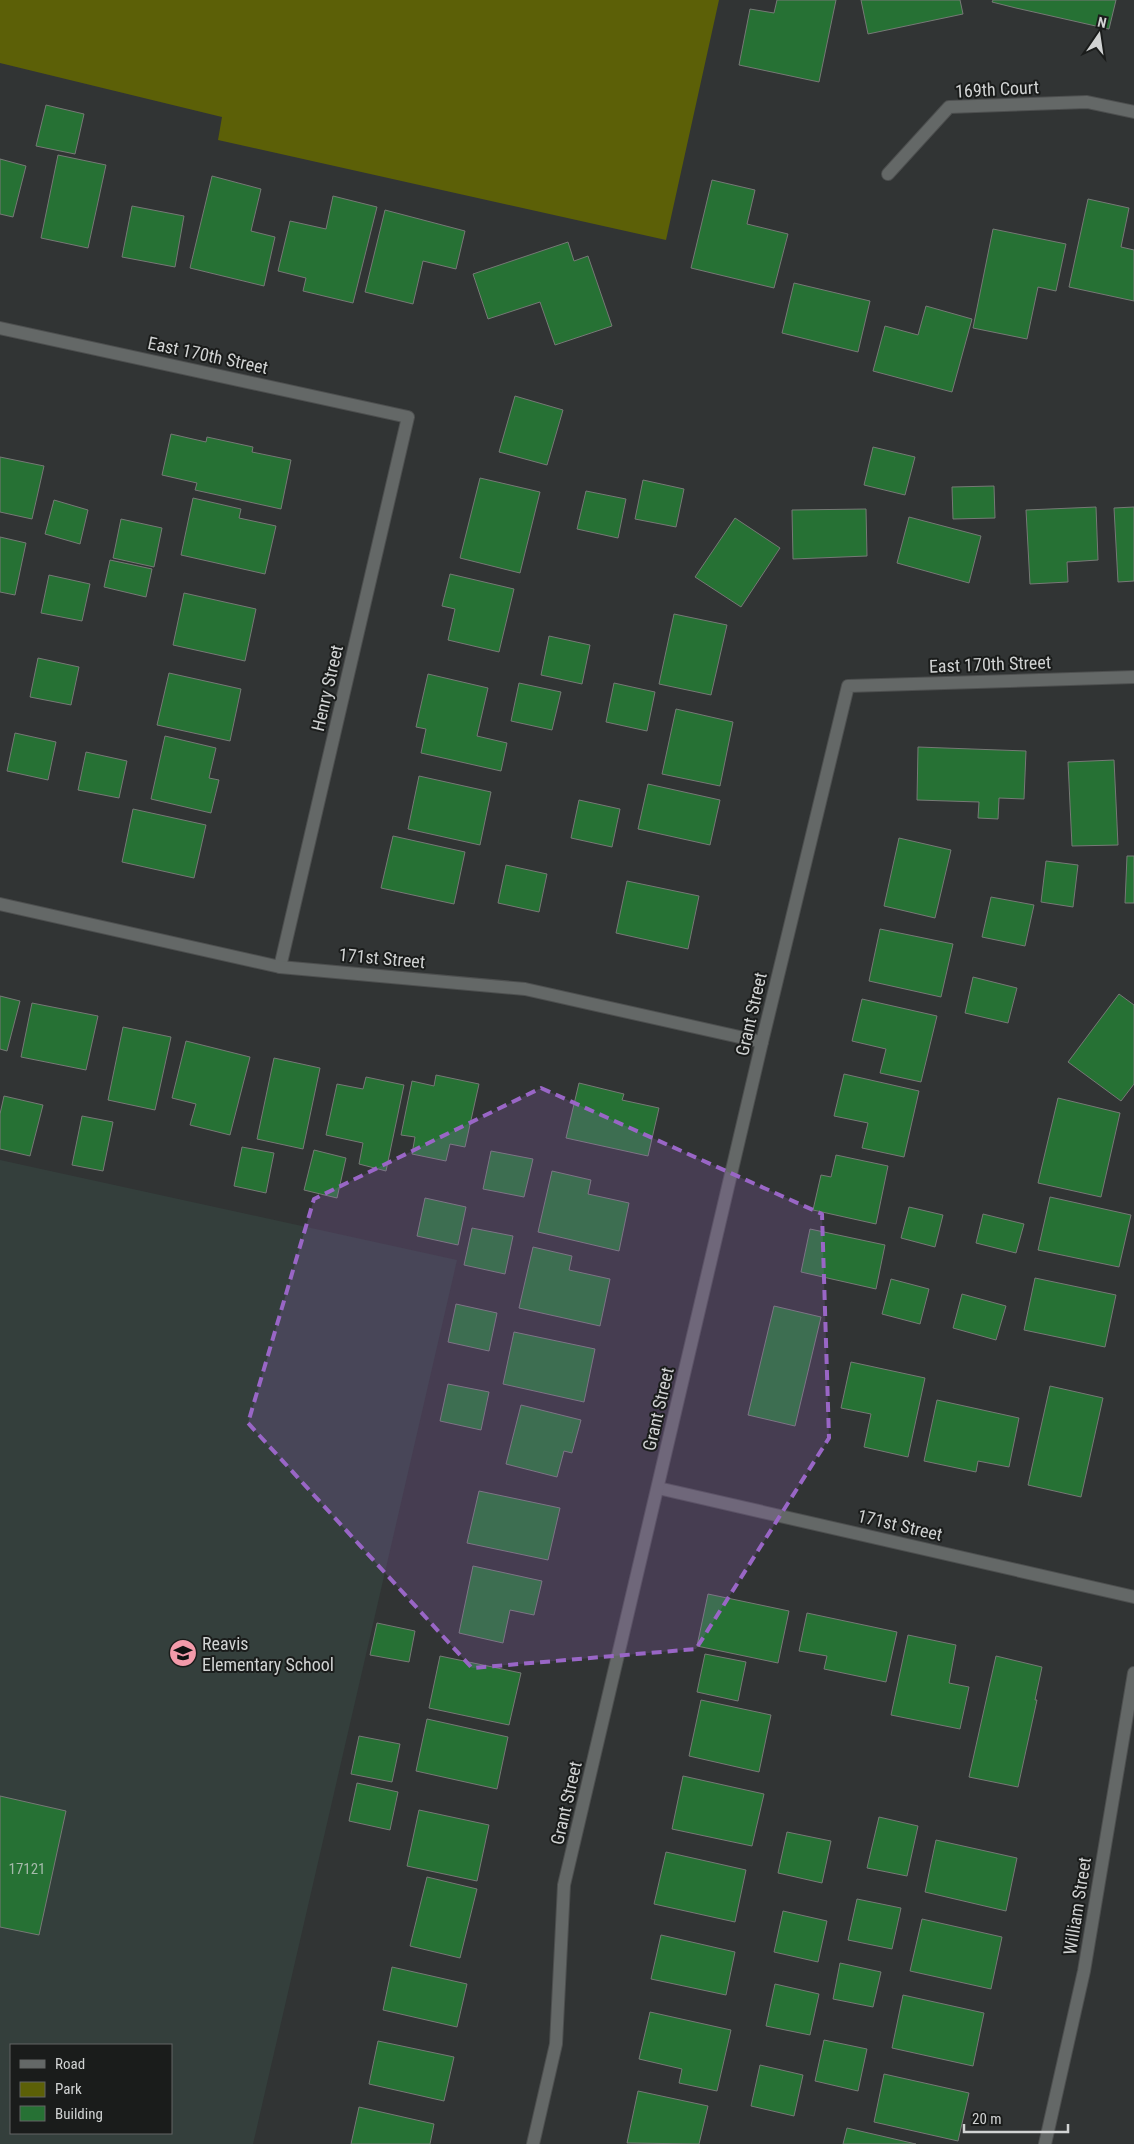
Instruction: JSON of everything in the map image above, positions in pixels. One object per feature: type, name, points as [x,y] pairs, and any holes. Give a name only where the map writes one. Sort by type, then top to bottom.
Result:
[{"type":"street","name":"169th Court","points":[[888,174],[949,107],[1087,102],[1134,112]]},
{"type":"street","name":"East 170th Street","points":[[0,328],[408,417]]},
{"type":"street","name":"Henry Street","points":[[280,967],[408,417]]},
{"type":"street","name":"East 170th Street","points":[[848,686],[1134,677]]},
{"type":"street","name":"Grant Street","points":[[533,2144],[556,2044],[564,1885],[762,1042],[848,686]]},
{"type":"street","name":"171st Street","points":[[0,904],[280,967],[525,989],[762,1042]]},
{"type":"street","name":"171st Street","points":[[658,1488],[1134,1597]]},
{"type":"street","name":"William Street","points":[[1045,2144],[1084,1971],[1134,1672]]},
{"type":"highlighted area","points":[[541,1088],[822,1214],[829,1438],[696,1649],[472,1668],[248,1423],[314,1199]]},
{"type":"shaded area","name":"Reavis Elementary School","points":[[0,1160],[457,1260],[253,2144],[0,2144]]},
{"type":"green space","points":[[0,0],[719,0],[666,240],[218,140],[222,117],[0,63]]},
{"type":"building","points":[[777,0],[836,0],[819,82],[739,65],[750,9],[774,13]]},
{"type":"building","points":[[861,0],[960,0],[963,14],[868,34]]},
{"type":"building","points":[[993,0],[1116,0],[1109,29],[992,2]]},
{"type":"building","points":[[46,105],[84,114],[75,154],[36,146]]},
{"type":"building","points":[[58,155],[106,165],[88,248],[41,238]]},
{"type":"building","points":[[0,159],[26,166],[13,217],[0,214]]},
{"type":"building","points":[[212,176],[261,189],[251,231],[275,237],[264,286],[190,268]]},
{"type":"building","points":[[712,180],[755,190],[747,224],[788,234],[774,288],[691,268]]},
{"type":"building","points":[[333,196],[377,207],[353,303],[303,291],[306,278],[278,271],[290,221],[326,229]]},
{"type":"building","points":[[1088,199],[1129,208],[1121,247],[1134,250],[1134,301],[1069,287]]},
{"type":"building","points":[[132,206],[184,216],[175,267],[122,257]]},
{"type":"building","points":[[385,210],[465,231],[456,269],[423,261],[413,304],[365,292]]},
{"type":"building","points":[[993,229],[1066,244],[1056,291],[1038,287],[1027,339],[973,328]]},
{"type":"building","points":[[568,242],[574,261],[588,256],[612,326],[555,345],[540,302],[488,319],[473,274]]},
{"type":"building","points":[[794,283],[870,301],[858,352],[782,333]]},
{"type":"building","points":[[926,306],[972,319],[952,392],[873,371],[885,326],[918,335]]},
{"type":"building","points":[[515,396],[563,410],[547,465],[499,452]]},
{"type":"building","points":[[171,434],[206,442],[207,437],[253,447],[252,452],[291,460],[281,509],[195,490],[197,483],[162,475]]},
{"type":"building","points":[[873,447],[915,457],[905,495],[864,485]]},
{"type":"building","points":[[0,457],[44,466],[32,519],[0,512]]},
{"type":"building","points":[[480,478],[540,492],[520,573],[460,558]]},
{"type":"building","points":[[643,480],[684,489],[676,527],[635,519]]},
{"type":"building","points":[[994,486],[995,518],[953,519],[952,487]]},
{"type":"building","points":[[586,491],[626,499],[618,538],[577,529]]},
{"type":"building","points":[[193,498],[241,509],[239,518],[276,526],[265,574],[181,555]]},
{"type":"building","points":[[54,500],[88,510],[80,544],[45,534]]},
{"type":"building","points":[[1096,507],[1098,560],[1067,562],[1068,582],[1030,584],[1026,510]]},
{"type":"building","points":[[1134,507],[1134,581],[1118,582],[1114,508]]},
{"type":"building","points":[[866,509],[867,556],[793,559],[792,510]]},
{"type":"building","points":[[909,517],[981,536],[969,583],[897,563]]},
{"type":"building","points":[[735,518],[780,548],[741,607],[695,577]]},
{"type":"building","points":[[121,519],[162,528],[154,567],[113,558]]},
{"type":"building","points":[[0,537],[26,543],[15,595],[0,592]]},
{"type":"building","points":[[110,560],[152,569],[146,597],[104,587]]},
{"type":"building","points":[[450,574],[514,589],[499,652],[448,640],[455,609],[442,606]]},
{"type":"building","points":[[49,575],[90,584],[82,621],[41,613]]},
{"type":"building","points":[[184,593],[256,609],[245,661],[173,645]]},
{"type":"building","points":[[674,614],[727,625],[711,695],[659,684]]},
{"type":"building","points":[[549,636],[590,645],[582,684],[541,675]]},
{"type":"building","points":[[38,658],[79,667],[71,705],[30,697]]},
{"type":"building","points":[[169,673],[241,689],[230,741],[157,725]]},
{"type":"building","points":[[428,674],[488,688],[477,736],[507,743],[501,771],[421,753],[426,729],[416,727]]},
{"type":"building","points":[[519,683],[561,692],[552,730],[511,721]]},
{"type":"building","points":[[614,683],[655,692],[647,731],[606,722]]},
{"type":"building","points":[[676,709],[733,722],[720,786],[662,774]]},
{"type":"building","points":[[15,733],[56,742],[48,780],[7,771]]},
{"type":"building","points":[[165,736],[216,748],[209,778],[219,780],[211,813],[151,799]]},
{"type":"building","points":[[918,747],[1026,751],[1024,799],[999,798],[998,819],[978,818],[979,802],[917,800]]},
{"type":"building","points":[[86,752],[127,761],[119,798],[78,790]]},
{"type":"building","points":[[1114,760],[1118,845],[1072,846],[1068,762]]},
{"type":"building","points":[[419,776],[491,792],[480,845],[408,829]]},
{"type":"building","points":[[648,784],[720,800],[710,845],[638,829]]},
{"type":"building","points":[[579,800],[620,809],[612,847],[571,838]]},
{"type":"building","points":[[133,809],[206,825],[194,878],[122,862]]},
{"type":"building","points":[[393,836],[465,852],[454,904],[381,888]]},
{"type":"building","points":[[899,838],[951,850],[935,918],[884,906]]},
{"type":"building","points":[[1127,856],[1134,856],[1134,903],[1125,903]]},
{"type":"building","points":[[1046,861],[1078,865],[1073,907],[1041,902]]},
{"type":"building","points":[[506,865],[547,874],[539,912],[498,903]]},
{"type":"building","points":[[627,881],[699,896],[688,949],[616,933]]},
{"type":"building","points":[[991,897],[1034,905],[1025,946],[982,937]]},
{"type":"building","points":[[880,929],[953,944],[941,997],[869,981]]},
{"type":"building","points":[[973,977],[1017,988],[1008,1023],[965,1013]]},
{"type":"building","points":[[1119,994],[1134,1005],[1134,1084],[1121,1101],[1068,1062]]},
{"type":"building","points":[[0,996],[20,1001],[7,1051],[0,1049]]},
{"type":"building","points":[[862,999],[937,1016],[921,1082],[880,1073],[886,1049],[852,1041]]},
{"type":"building","points":[[32,1003],[98,1016],[86,1070],[21,1057]]},
{"type":"building","points":[[123,1027],[171,1037],[155,1110],[108,1100]]},
{"type":"building","points":[[186,1041],[250,1057],[230,1135],[190,1125],[196,1104],[172,1098]]},
{"type":"building","points":[[274,1058],[320,1068],[303,1149],[257,1139]]},
{"type":"building","points":[[844,1074],[919,1091],[904,1157],[862,1148],[868,1123],[834,1116]]},
{"type":"building","points":[[436,1075],[479,1084],[465,1147],[450,1144],[446,1161],[412,1154],[415,1137],[401,1135],[412,1081],[434,1086]]},
{"type":"building","points":[[366,1077],[404,1085],[386,1171],[359,1164],[363,1143],[326,1135],[337,1084],[363,1089]]},
{"type":"building","points":[[579,1083],[624,1094],[622,1100],[659,1108],[648,1156],[566,1138]]},
{"type":"building","points":[[4,1096],[43,1105],[30,1156],[0,1149],[0,1114]]},
{"type":"building","points":[[1058,1098],[1120,1113],[1101,1197],[1038,1183]]},
{"type":"building","points":[[82,1116],[113,1122],[103,1171],[72,1165]]},
{"type":"building","points":[[242,1147],[274,1153],[266,1193],[234,1186]]},
{"type":"building","points":[[314,1150],[346,1158],[337,1198],[304,1190]]},
{"type":"building","points":[[491,1151],[533,1159],[524,1197],[483,1189]]},
{"type":"building","points":[[836,1155],[888,1166],[876,1224],[813,1210],[821,1175],[831,1177]]},
{"type":"building","points":[[552,1171],[591,1180],[588,1194],[629,1203],[619,1251],[538,1232]]},
{"type":"building","points":[[1050,1197],[1131,1215],[1119,1267],[1038,1250]]},
{"type":"building","points":[[425,1198],[466,1207],[458,1245],[417,1236]]},
{"type":"building","points":[[909,1207],[943,1215],[935,1247],[901,1238]]},
{"type":"building","points":[[983,1214],[1024,1224],[1016,1253],[976,1243]]},
{"type":"building","points":[[472,1228],[513,1236],[505,1274],[464,1265]]},
{"type":"building","points":[[810,1229],[885,1245],[876,1289],[801,1272]]},
{"type":"building","points":[[533,1247],[572,1256],[569,1270],[610,1279],[600,1326],[519,1308]]},
{"type":"building","points":[[1035,1278],[1116,1295],[1105,1347],[1024,1330]]},
{"type":"building","points":[[891,1279],[929,1289],[920,1324],[882,1314]]},
{"type":"building","points":[[962,1294],[1006,1306],[996,1340],[953,1328]]},
{"type":"building","points":[[456,1304],[497,1313],[489,1351],[448,1342]]},
{"type":"building","points":[[774,1306],[821,1317],[795,1426],[748,1415]]},
{"type":"building","points":[[514,1332],[595,1349],[584,1402],[503,1384]]},
{"type":"building","points":[[851,1362],[925,1378],[908,1457],[864,1447],[871,1414],[841,1408]]},
{"type":"building","points":[[448,1384],[489,1392],[481,1430],[440,1421]]},
{"type":"building","points":[[1050,1386],[1103,1398],[1081,1497],[1028,1485]]},
{"type":"building","points":[[937,1400],[1019,1418],[1009,1467],[978,1461],[976,1472],[924,1461]]},
{"type":"building","points":[[521,1405],[581,1420],[572,1453],[564,1451],[557,1477],[506,1464]]},
{"type":"building","points":[[479,1491],[560,1508],[548,1560],[467,1543]]},
{"type":"building","points":[[473,1566],[542,1581],[534,1615],[510,1610],[503,1643],[459,1633]]},
{"type":"building","points":[[708,1594],[789,1611],[778,1663],[697,1646]]},
{"type":"building","points":[[807,1613],[897,1632],[886,1682],[824,1669],[827,1656],[799,1651]]},
{"type":"building","points":[[377,1623],[415,1631],[409,1662],[370,1655]]},
{"type":"building","points":[[908,1635],[956,1645],[949,1683],[969,1687],[960,1729],[891,1715]]},
{"type":"building","points":[[705,1654],[746,1662],[738,1701],[697,1692]]},
{"type":"building","points":[[440,1656],[521,1673],[509,1725],[429,1708]]},
{"type":"building","points":[[996,1656],[1042,1667],[1035,1700],[1037,1700],[1018,1787],[969,1777]]},
{"type":"building","points":[[701,1700],[771,1715],[759,1772],[689,1756]]},
{"type":"building","points":[[427,1719],[508,1737],[497,1789],[416,1771]]},
{"type":"building","points":[[359,1736],[400,1744],[392,1782],[351,1774]]},
{"type":"building","points":[[683,1776],[764,1794],[752,1846],[672,1829]]},
{"type":"building","points":[[357,1783],[398,1792],[390,1830],[349,1821]]},
{"type":"building","points":[[0,1796],[66,1811],[39,1935],[0,1927]]},
{"type":"building","points":[[419,1810],[489,1825],[477,1881],[407,1866]]},
{"type":"building","points":[[879,1817],[918,1826],[907,1876],[867,1868]]},
{"type":"building","points":[[787,1832],[831,1841],[822,1883],[778,1873]]},
{"type":"building","points":[[936,1840],[1017,1858],[1006,1911],[925,1892]]},
{"type":"building","points":[[666,1852],[746,1870],[735,1922],[654,1904]]},
{"type":"building","points":[[427,1877],[477,1889],[460,1958],[410,1946]]},
{"type":"building","points":[[857,1899],[901,1908],[892,1949],[848,1940]]},
{"type":"building","points":[[783,1911],[827,1921],[818,1962],[774,1952]]},
{"type":"building","points":[[922,1919],[1002,1937],[991,1989],[910,1971]]},
{"type":"building","points":[[661,1935],[735,1952],[726,1995],[651,1979]]},
{"type":"building","points":[[840,1963],[881,1972],[873,2007],[833,1999]]},
{"type":"building","points":[[392,1967],[467,1984],[457,2027],[383,2010]]},
{"type":"building","points":[[775,1984],[819,1994],[810,2035],[766,2026]]},
{"type":"building","points":[[903,1995],[984,2013],[973,2066],[892,2048]]},
{"type":"building","points":[[650,2012],[731,2030],[717,2091],[679,2083],[682,2069],[639,2059]]},
{"type":"building","points":[[824,2040],[867,2049],[858,2091],[815,2081]]},
{"type":"building","points":[[378,2041],[454,2057],[444,2101],[369,2084]]},
{"type":"building","points":[[760,2065],[803,2075],[794,2116],[751,2106]]},
{"type":"building","points":[[884,2074],[969,2093],[958,2141],[874,2122]]},
{"type":"building","points":[[638,2091],[708,2106],[699,2144],[627,2143]]},
{"type":"building","points":[[359,2107],[434,2124],[430,2144],[351,2144]]},
{"type":"building","points":[[847,2128],[916,2144],[843,2144]]},
{"type":"place","name":"Reavis Elementary School","points":[[183,1653]]}]
